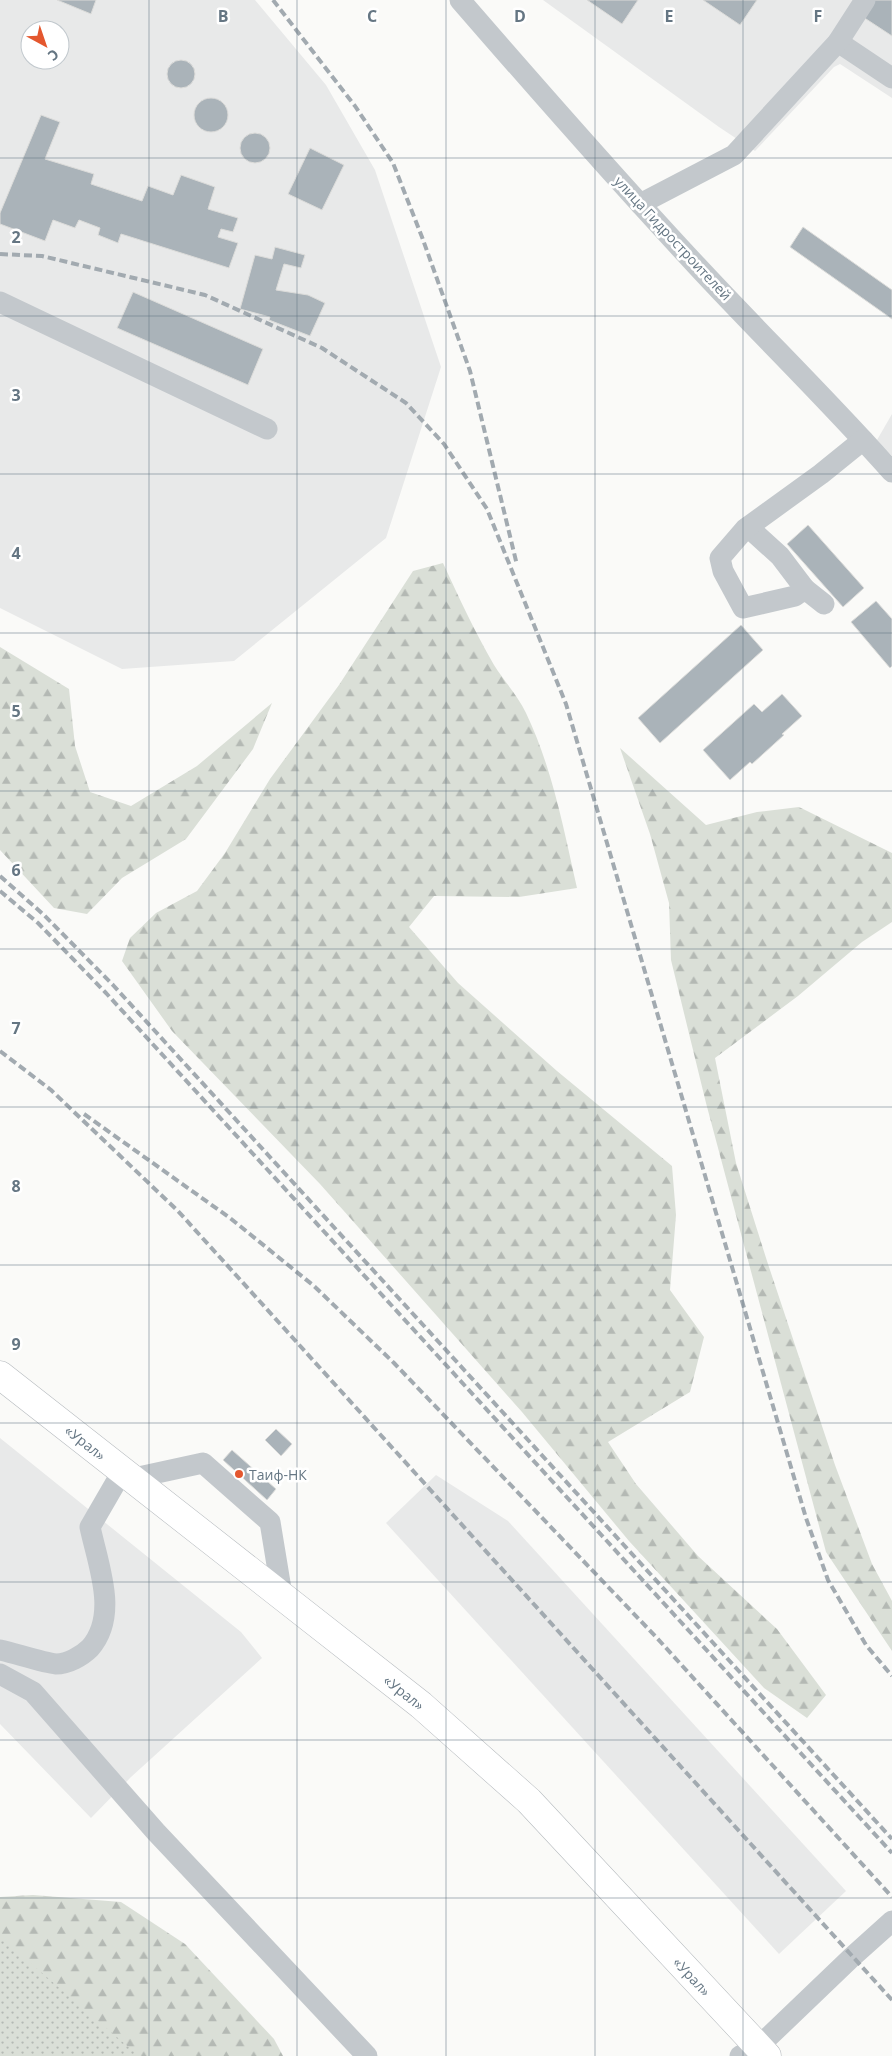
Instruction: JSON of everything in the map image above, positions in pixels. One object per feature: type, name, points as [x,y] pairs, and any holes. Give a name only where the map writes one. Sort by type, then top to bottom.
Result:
[{"type":"highway","name":"«Урал»","points":[[0,1375],[129,1474],[420,1704],[529,1801],[755,2053]]},
{"type":"street","name":"улица Гидростроителей","points":[[460,0],[640,204],[892,472]]},
{"type":"street","points":[[640,204],[734,155],[838,42],[865,0]]},
{"type":"street","points":[[838,42],[892,78]]},
{"type":"street","points":[[0,302],[267,429]]},
{"type":"street","points":[[805,589],[795,596],[743,608],[724,571],[720,558],[748,527],[821,474],[863,440]]},
{"type":"street","points":[[748,527],[780,556],[805,589],[824,604]]},
{"type":"street","points":[[0,1650],[56,1664],[82,1656],[98,1638],[106,1609],[104,1588],[90,1527],[129,1474],[203,1463],[270,1522],[282,1595]]},
{"type":"street","points":[[0,1674],[33,1692],[156,1832],[367,2056]]},
{"type":"street","points":[[755,2053],[892,1921]]},
{"type":"shaded area","points":[[0,0],[255,0],[326,85],[375,170],[441,367],[386,538],[234,661],[122,669],[0,608]]},
{"type":"shaded area","points":[[543,0],[892,0],[892,98],[840,64],[834,67],[755,151]]},
{"type":"shaded area","points":[[892,414],[892,456],[877,440]]},
{"type":"shaded area","points":[[0,1438],[241,1632],[262,1658],[131,1777],[91,1818],[0,1724]]},
{"type":"shaded area","points":[[436,1475],[508,1521],[846,1891],[779,1954],[386,1523]]},
{"type":"green space","points":[[443,563],[487,653],[523,707],[535,734],[556,799],[577,888],[519,897],[434,896],[409,927],[458,983],[557,1071],[672,1166],[676,1215],[670,1290],[704,1337],[690,1392],[608,1442],[636,1484],[698,1556],[777,1629],[826,1695],[807,1718],[764,1688],[629,1541],[522,1412],[320,1184],[172,1031],[122,961],[130,938],[156,913],[197,891],[225,853],[270,779],[339,685],[413,571]]},
{"type":"green space","points":[[0,647],[69,689],[75,746],[90,792],[131,806],[197,766],[272,703],[253,749],[186,839],[122,878],[87,914],[54,908],[0,850]]},
{"type":"green space","points":[[620,748],[706,825],[757,812],[799,807],[892,853],[892,922],[862,942],[798,996],[715,1058],[736,1163],[767,1261],[835,1465],[872,1564],[892,1601],[892,1651],[826,1552],[706,1103],[671,960],[669,903],[650,834]]},
{"type":"green space","points":[[33,1895],[121,1902],[185,1944],[274,2039],[283,2056],[0,2056],[0,1897]]},
{"type":"green space","points":[[0,1937],[139,2056],[0,2056]]},
{"type":"building","points":[[57,0],[96,0],[91,14]]},
{"type":"building","points":[[587,0],[638,0],[622,24]]},
{"type":"building","points":[[703,0],[757,0],[740,25]]},
{"type":"building","points":[[874,0],[892,0],[892,36],[863,17]]},
{"type":"building","points":[[181,60],[191,64],[195,74],[191,84],[181,88],[171,84],[167,74],[171,64]]},
{"type":"building","points":[[211,98],[223,103],[228,115],[223,127],[211,132],[199,127],[194,115],[199,103]]},
{"type":"building","points":[[41,115],[60,122],[45,159],[94,174],[91,184],[142,201],[148,186],[173,195],[181,175],[215,187],[208,209],[238,218],[233,232],[221,229],[218,237],[238,243],[229,268],[121,234],[118,243],[98,235],[100,228],[79,220],[75,228],[53,220],[45,241],[0,224],[0,213]]},
{"type":"building","points":[[255,133],[266,137],[270,148],[266,159],[255,163],[244,159],[240,148],[244,137]]},
{"type":"building","points":[[310,148],[344,165],[322,210],[288,194]]},
{"type":"building","points":[[803,227],[892,290],[892,319],[790,247]]},
{"type":"building","points":[[275,247],[305,255],[301,268],[284,264],[276,290],[308,295],[325,303],[310,336],[269,320],[270,317],[240,309],[255,255],[272,259]]},
{"type":"building","points":[[133,292],[263,349],[248,385],[117,328]]},
{"type":"building","points":[[808,525],[864,588],[843,607],[787,544]]},
{"type":"building","points":[[876,601],[892,619],[892,666],[890,668],[851,622]]},
{"type":"building","points":[[741,625],[763,650],[660,743],[638,718]]},
{"type":"building","points":[[782,694],[802,716],[752,764],[750,762],[730,780],[703,750],[754,704],[762,712]]},
{"type":"building","points":[[276,1429],[292,1444],[281,1456],[265,1440]]},
{"type":"building","points":[[232,1450],[276,1489],[267,1500],[223,1460]]},
{"type":"railway","points":[[273,0],[355,106],[393,163],[422,237],[470,371],[517,565]]},
{"type":"railway","points":[[0,254],[42,256],[205,295],[322,348],[406,403],[444,444],[487,509],[566,704],[806,1518],[828,1580],[866,1645],[892,1676]]},
{"type":"railway","points":[[0,876],[44,915],[113,985],[892,1839]]},
{"type":"railway","points":[[0,891],[38,923],[106,993],[892,1853]]},
{"type":"railway","points":[[0,1051],[51,1090],[178,1211],[892,2000]]},
{"type":"railway","points":[[84,1114],[230,1218],[314,1286],[394,1363],[657,1638],[892,1897]]},
{"type":"place","name":"Таиф-НК","points":[[239,1474]]}]
